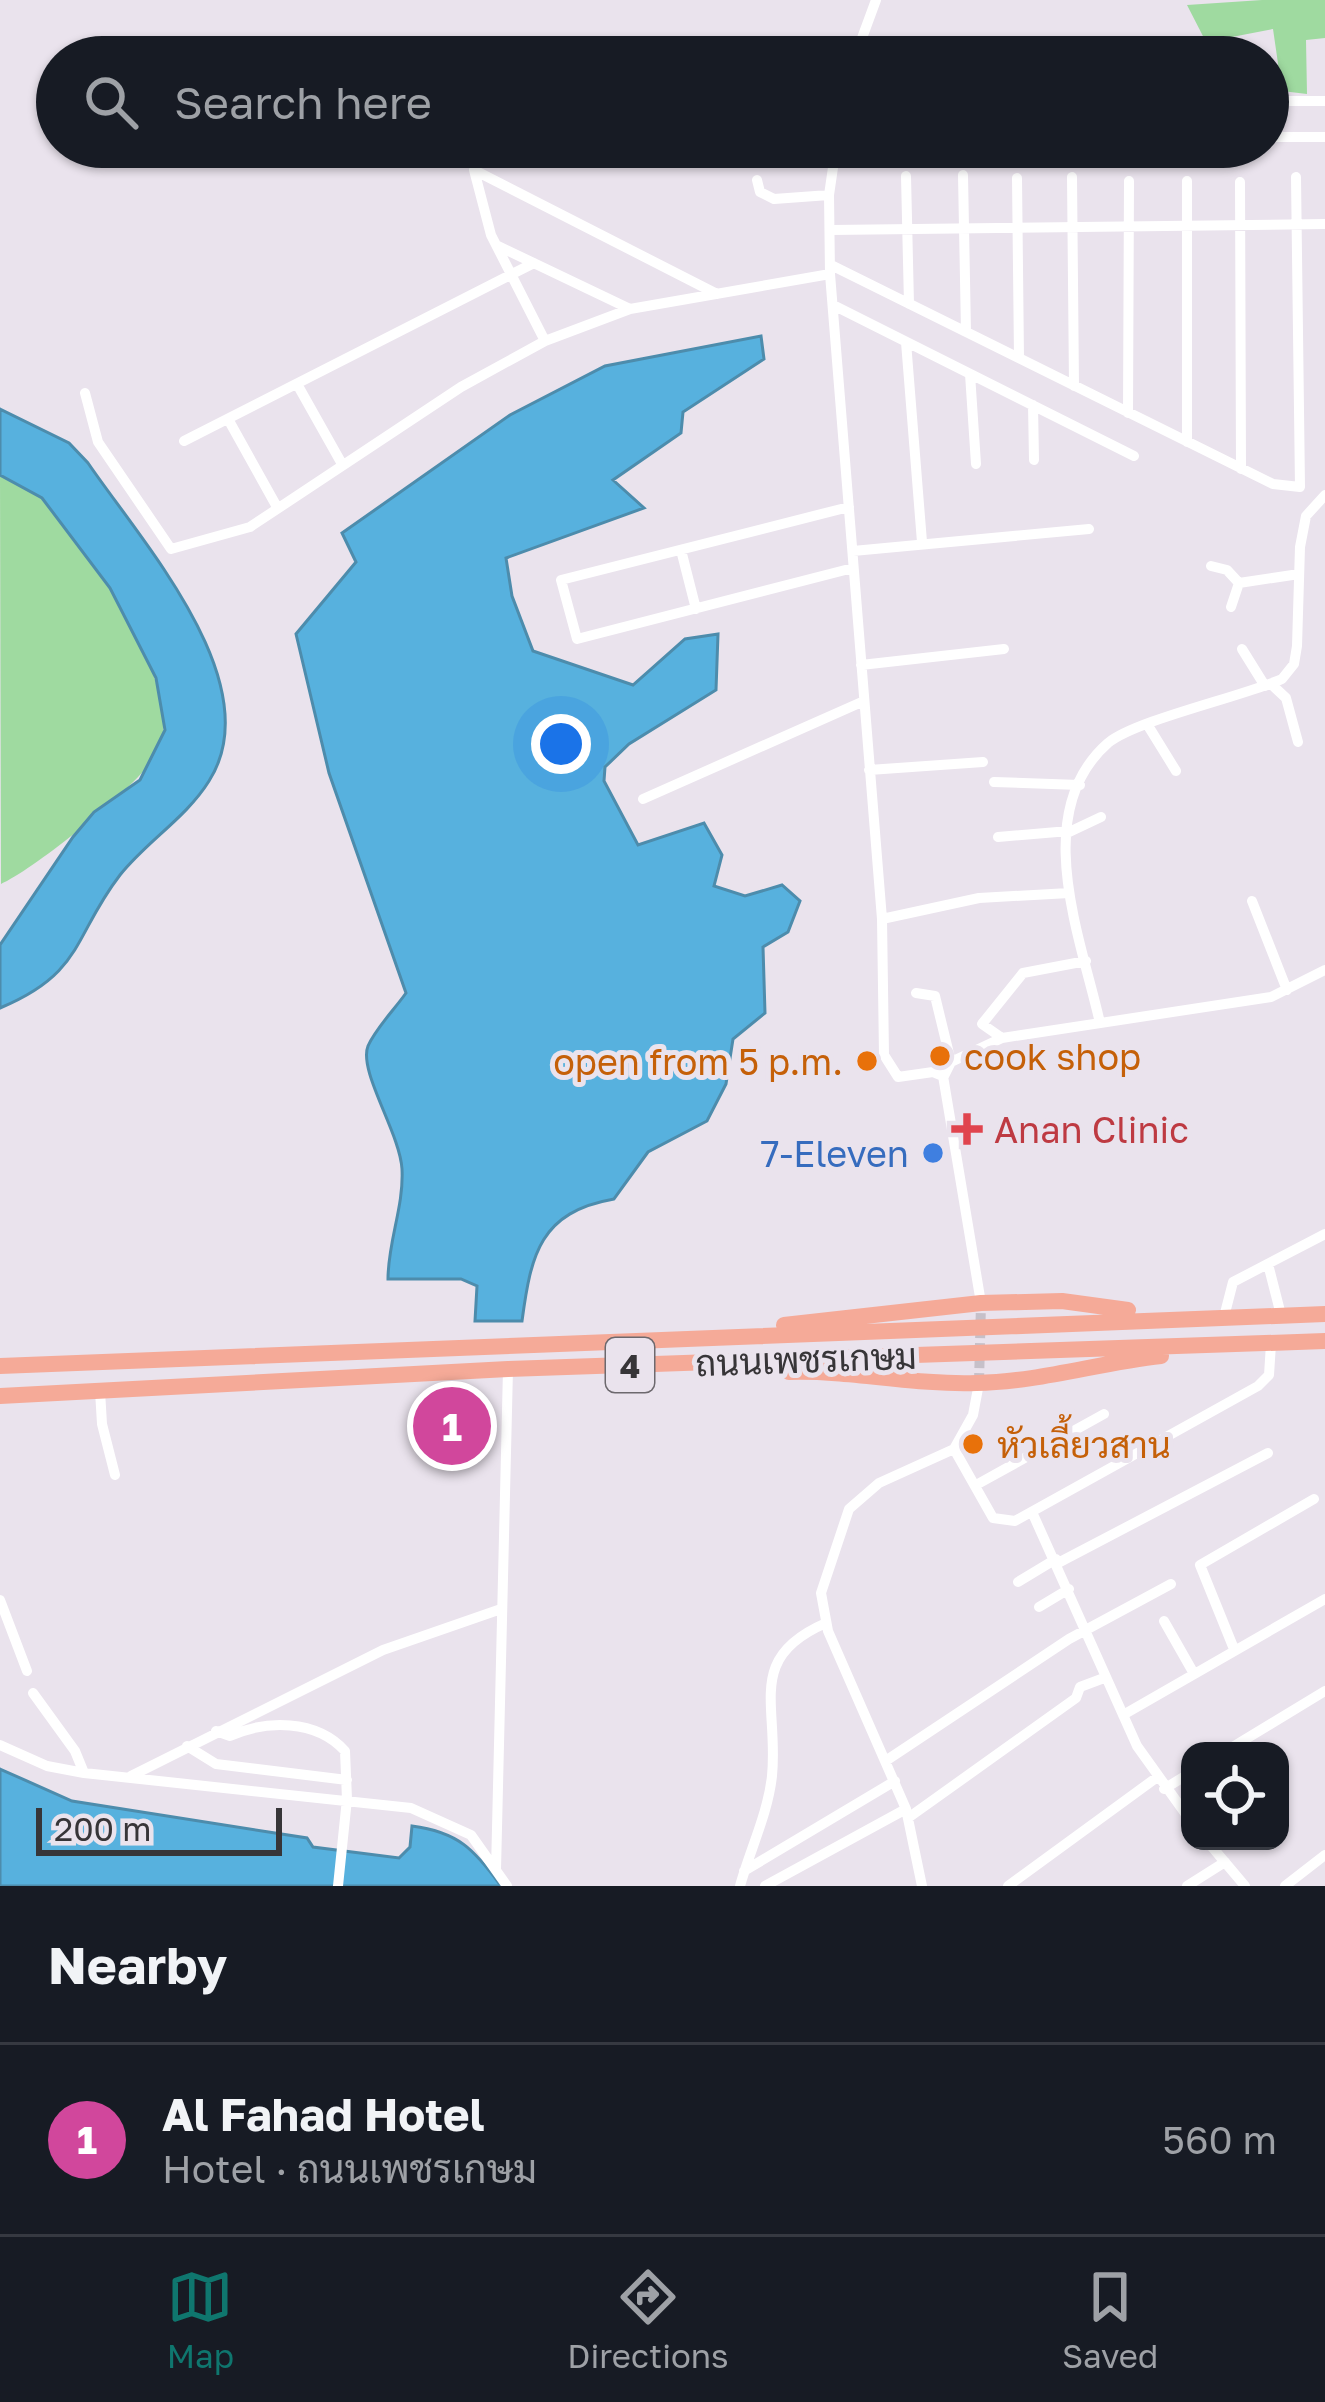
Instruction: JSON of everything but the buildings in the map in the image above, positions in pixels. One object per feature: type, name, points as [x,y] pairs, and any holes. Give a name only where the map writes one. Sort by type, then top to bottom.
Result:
[{"type":"highway","points":[[1184,1318],[1172,1311],[1114,1310],[1061,1301],[916,1306],[760,1327],[724,1337],[725,1363],[730,1373],[841,1370],[912,1384],[980,1383],[1034,1381],[1101,1363],[1196,1352],[1208,1346]]},
{"type":"highway","name":"ถนนเพชรเกษม","points":[[0,1366],[1325,1314]]},
{"type":"highway","name":"ถนนเพชรเกษม","points":[[0,1396],[508,1369],[1325,1342]]},
{"type":"street","points":[[862,36],[875,0]]},
{"type":"street","points":[[1289,101],[1325,101]]},
{"type":"street","points":[[1289,136],[1325,137]]},
{"type":"street","points":[[833,168],[829,195],[833,305],[882,919],[884,1055],[898,1077],[933,1072],[943,1076],[981,1303]]},
{"type":"street","points":[[545,341],[480,207],[474,170],[717,294]]},
{"type":"street","points":[[964,175],[966,332]]},
{"type":"street","points":[[906,176],[909,304]]},
{"type":"street","points":[[1072,177],[1074,386]]},
{"type":"street","points":[[85,393],[98,442],[171,549],[250,526],[342,464],[545,341],[630,310],[831,270],[1273,484],[1300,487],[1296,177]]},
{"type":"street","points":[[1017,178],[1019,358]]},
{"type":"street","points":[[757,180],[760,192],[774,199],[829,195]]},
{"type":"street","points":[[1128,412],[1130,181]]},
{"type":"street","points":[[1187,181],[1187,442]]},
{"type":"street","points":[[1240,182],[1241,469]]},
{"type":"street","points":[[830,230],[1325,224]]},
{"type":"street","points":[[497,246],[630,310]]},
{"type":"street","points":[[184,442],[534,263]]},
{"type":"street","points":[[833,305],[1134,456]]},
{"type":"street","points":[[906,342],[922,542]]},
{"type":"street","points":[[970,374],[976,464]]},
{"type":"street","points":[[297,384],[342,464]]},
{"type":"street","points":[[1033,405],[1034,460]]},
{"type":"street","points":[[229,419],[278,507]]},
{"type":"street","points":[[1100,1023],[1070,893],[1067,833],[1072,799],[1109,742],[1147,724],[1268,685],[1294,664],[1306,516],[1325,495]]},
{"type":"street","points":[[848,507],[561,580],[578,639],[853,568]]},
{"type":"street","points":[[853,551],[1089,530]]},
{"type":"street","points":[[681,550],[696,609]]},
{"type":"street","points":[[1211,566],[1227,570],[1239,583]]},
{"type":"street","points":[[1239,583],[1299,574]]},
{"type":"street","points":[[1232,607],[1239,583]]},
{"type":"street","points":[[861,665],[1004,650]]},
{"type":"street","points":[[1242,650],[1268,685],[1286,698],[1298,742]]},
{"type":"street","points":[[643,799],[864,701]]},
{"type":"street","points":[[1147,724],[1176,770]]},
{"type":"street","points":[[869,770],[983,762]]},
{"type":"street","points":[[1028,780],[1031,796]]},
{"type":"street","points":[[994,782],[1080,784]]},
{"type":"street","points":[[998,837],[1067,833],[1101,817]]},
{"type":"street","points":[[882,919],[979,898],[1070,893]]},
{"type":"street","points":[[1252,901],[1287,990]]},
{"type":"street","points":[[1002,1038],[982,1024],[1023,973],[1086,961]]},
{"type":"street","points":[[944,1076],[951,1062],[1002,1038],[1225,1006],[1287,990],[1325,970]]},
{"type":"street","points":[[916,993],[935,996],[951,1062]]},
{"type":"street","points":[[1224,1317],[1233,1282],[1325,1234]]},
{"type":"street","points":[[1268,1264],[1281,1316]]},
{"type":"street","points":[[954,1449],[986,1511],[1000,1522],[1032,1512],[1258,1385],[1269,1375],[1271,1344]]},
{"type":"street","points":[[496,1870],[508,1369]]},
{"type":"street","points":[[922,1886],[896,1781],[826,1623],[823,1582],[849,1509],[879,1484],[954,1449],[973,1415],[980,1383]]},
{"type":"street","points":[[100,1391],[102,1424],[115,1475]]},
{"type":"street","points":[[976,1486],[1104,1414]]},
{"type":"street","points":[[1018,1582],[1268,1453]]},
{"type":"street","points":[[1234,1649],[1200,1565],[1314,1499]]},
{"type":"street","points":[[1032,1512],[1069,1588],[1103,1678],[1160,1784],[1181,1809]]},
{"type":"street","points":[[887,1760],[1069,1639],[1172,1584]]},
{"type":"street","points":[[1039,1606],[1069,1588]]},
{"type":"street","points":[[1123,1715],[1325,1599]]},
{"type":"street","points":[[0,1600],[27,1671]]},
{"type":"street","points":[[128,1777],[383,1650],[501,1610]]},
{"type":"street","points":[[1164,1621],[1192,1672]]},
{"type":"street","points":[[740,1886],[771,1784],[771,1677],[780,1650],[826,1623]]},
{"type":"street","points":[[765,1886],[907,1813],[1076,1698],[1080,1687],[1103,1678]]},
{"type":"street","points":[[1241,1742],[1325,1690]]},
{"type":"street","points":[[33,1693],[75,1751],[84,1773]]},
{"type":"street","points":[[216,1731],[230,1736],[266,1723],[315,1732],[345,1751],[347,1798],[338,1886]]},
{"type":"street","points":[[0,1745],[47,1766],[84,1773],[386,1802],[437,1816],[471,1835],[507,1886]]},
{"type":"street","points":[[187,1746],[202,1760],[216,1764],[347,1780]]},
{"type":"street","points":[[1008,1886],[1160,1784],[1181,1776]]},
{"type":"street","points":[[744,1871],[896,1781]]},
{"type":"street","points":[[1215,1850],[1245,1886]]},
{"type":"street","points":[[1285,1886],[1325,1855]]},
{"type":"street","points":[[1187,1886],[1225,1862]]},
{"type":"green space","points":[[1325,0],[1325,38],[1306,40],[1307,94],[1289,92],[1289,36],[1274,36],[1273,29],[1203,36],[1187,5]]},
{"type":"green space","points":[[0,475],[41,497],[83,544],[145,652],[163,721],[160,748],[135,780],[63,843],[1,884]]},
{"type":"water","points":[[761,336],[764,359],[683,412],[681,433],[613,480],[644,508],[506,558],[512,596],[533,651],[633,685],[685,639],[718,634],[716,690],[629,744],[605,767],[604,781],[638,845],[704,823],[722,855],[714,886],[745,896],[782,885],[800,901],[788,932],[763,947],[765,1013],[733,1039],[726,1084],[707,1121],[648,1152],[614,1199],[589,1205],[555,1226],[536,1256],[522,1321],[475,1321],[477,1286],[461,1279],[388,1279],[402,1169],[367,1057],[371,1039],[406,993],[329,773],[296,634],[356,562],[342,533],[510,415],[605,366]]},
{"type":"water","points":[[0,409],[69,443],[166,572],[212,658],[224,701],[224,743],[200,794],[120,875],[62,967],[27,995],[0,1008],[0,945],[94,812],[140,780],[165,730],[156,678],[110,588],[42,498],[0,475]]},
{"type":"water","points":[[0,1769],[72,1801],[307,1838],[313,1847],[399,1858],[410,1847],[412,1826],[428,1829],[464,1844],[501,1886],[0,1886]]},
{"type":"tunnel","points":[[979,1383],[981,1303]]},
{"type":"place","name":"cook shop","points":[[940,1056]]},
{"type":"place","name":"open from 5 p.m.","points":[[867,1061]]},
{"type":"place","name":"Anan Clinic","points":[[967,1129]]},
{"type":"place","name":"7-Eleven","points":[[933,1153]]},
{"type":"place","name":"Al Fahad Hotel","points":[[452,1426]]},
{"type":"place","name":"หัวเลี้ยวสาน","points":[[973,1444]]}]
